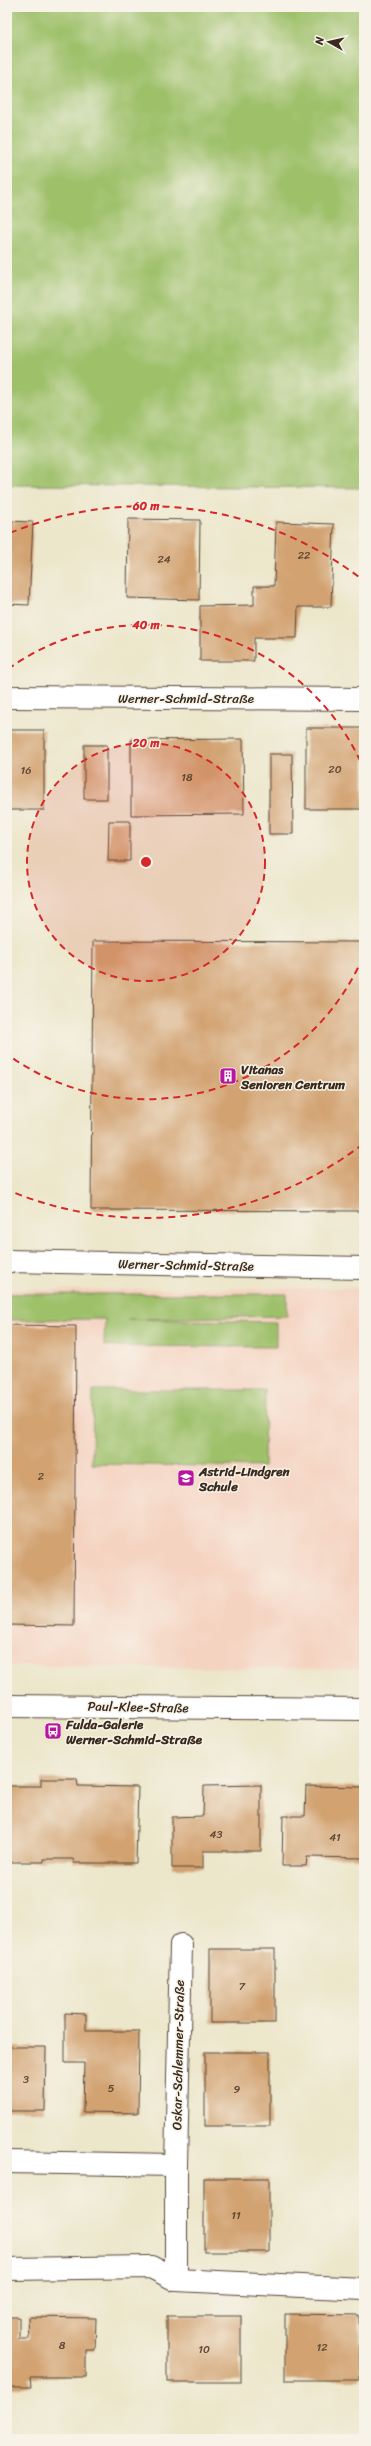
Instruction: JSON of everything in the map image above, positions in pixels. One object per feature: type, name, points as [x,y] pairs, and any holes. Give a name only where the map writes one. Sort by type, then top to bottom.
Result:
[{"type":"street","name":"Werner-Schmid-Straße","points":[[7,697],[364,699]]},
{"type":"street","name":"Werner-Schmid-Straße","points":[[7,1262],[364,1268]]},
{"type":"street","name":"Paul-Klee-Straße","points":[[7,1706],[364,1709]]},
{"type":"street","name":"Oskar-Schlemmer-Straße","points":[[176,2280],[176,2165],[181,1944]]},
{"type":"street","points":[[7,2162],[176,2165]]},
{"type":"street","points":[[7,2269],[151,2268],[176,2280],[364,2289]]},
{"type":"shaded area","name":"Astrid-Lindgren Schule","points":[[364,1288],[364,1669],[7,1666],[7,1290]]},
{"type":"green space","points":[[7,7],[364,7],[364,488],[7,485]]},
{"type":"green space","points":[[7,1294],[287,1294],[287,1316],[127,1319],[276,1322],[276,1347],[104,1346],[105,1319],[7,1320]]},
{"type":"green space","points":[[93,1390],[265,1390],[264,1467],[92,1464]]},
{"type":"building","points":[[128,519],[200,520],[199,600],[127,598]]},
{"type":"building","points":[[7,521],[33,522],[29,605],[7,604]]},
{"type":"building","points":[[276,522],[334,524],[331,607],[298,607],[297,638],[254,638],[254,661],[200,661],[200,606],[254,605],[254,586],[274,586]]},
{"type":"building","points":[[306,728],[364,728],[364,809],[306,809]]},
{"type":"building","points":[[7,730],[44,730],[44,810],[7,810]]},
{"type":"building","points":[[243,739],[244,814],[131,815],[131,740]]},
{"type":"building","points":[[84,745],[107,745],[107,799],[84,799]]},
{"type":"building","points":[[269,754],[292,754],[293,834],[269,834]]},
{"type":"building","points":[[109,821],[130,821],[130,861],[108,861]]},
{"type":"building","name":"Vitanas Senioren Centrum","points":[[93,941],[364,942],[364,1211],[91,1210]]},
{"type":"building","points":[[7,1325],[76,1326],[74,1626],[7,1625]]},
{"type":"building","points":[[41,1779],[77,1779],[78,1786],[138,1787],[136,1863],[74,1863],[73,1859],[44,1859],[44,1862],[7,1862],[7,1786],[41,1786]]},
{"type":"building","points":[[261,1785],[261,1851],[203,1851],[203,1868],[172,1868],[172,1817],[203,1816],[204,1786]]},
{"type":"building","points":[[306,1786],[364,1787],[364,1858],[307,1857],[306,1866],[282,1866],[283,1816],[305,1816]]},
{"type":"building","points":[[210,1949],[275,1949],[275,2023],[210,2023]]},
{"type":"building","points":[[65,2013],[86,2014],[86,2031],[139,2031],[138,2113],[83,2112],[84,2063],[65,2063]]},
{"type":"building","points":[[7,2047],[46,2047],[45,2111],[7,2111]]},
{"type":"building","points":[[205,2052],[270,2052],[270,2126],[205,2126]]},
{"type":"building","points":[[204,2178],[269,2178],[269,2252],[204,2252]]},
{"type":"building","points":[[285,2314],[359,2315],[360,2380],[285,2380]]},
{"type":"building","points":[[167,2316],[241,2316],[241,2382],[167,2382]]},
{"type":"building","points":[[7,2317],[19,2317],[19,2339],[29,2339],[28,2317],[96,2318],[95,2350],[86,2350],[86,2377],[30,2377],[31,2387],[7,2387]]},
{"type":"place","name":"Vitanas Senioren Centrum","points":[[228,1076]]},
{"type":"place","name":"Astrid-Lindgren Schule","points":[[186,1478]]},
{"type":"place","name":"Fulda-Galerie Werner-Schmid-Straße","points":[[53,1731]]}]
